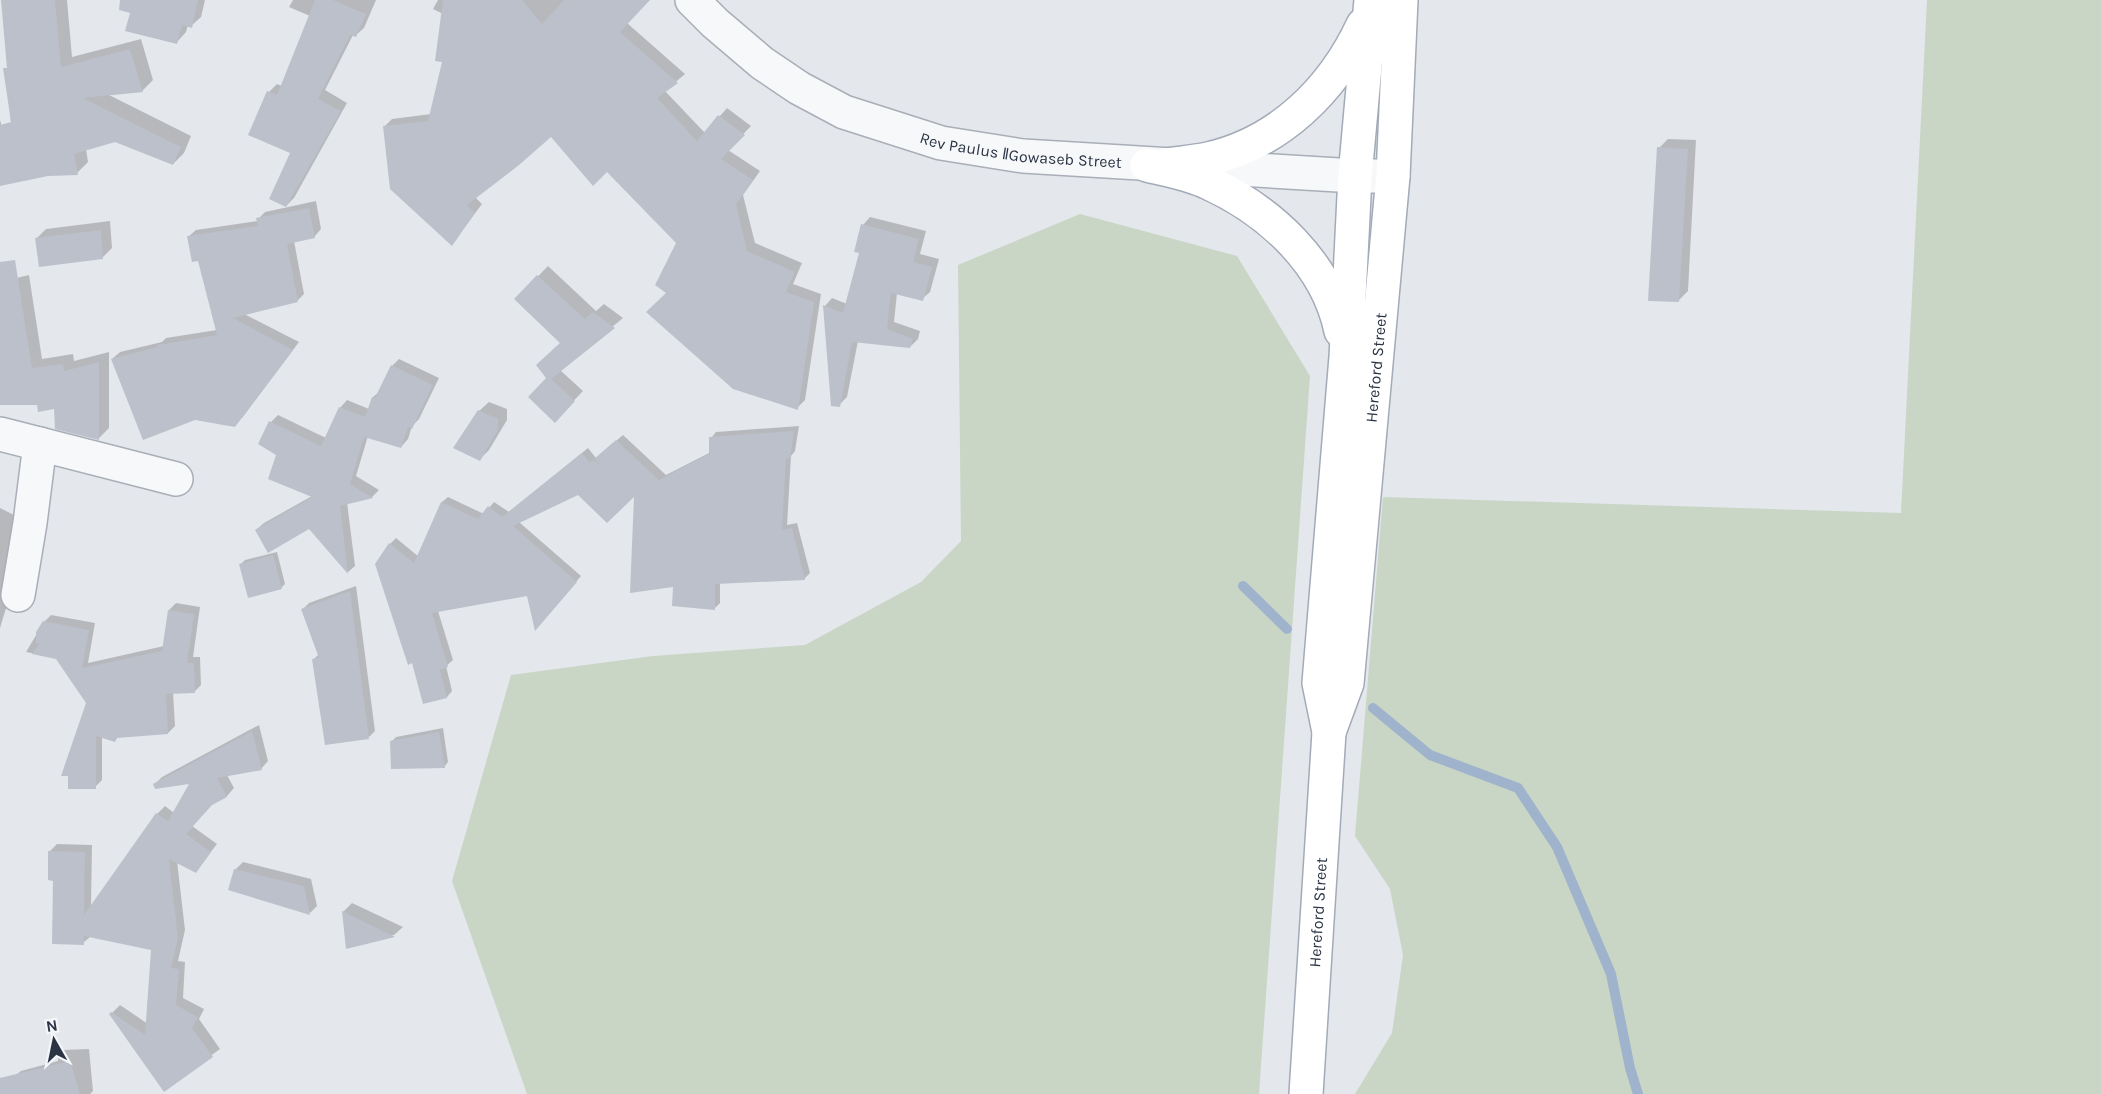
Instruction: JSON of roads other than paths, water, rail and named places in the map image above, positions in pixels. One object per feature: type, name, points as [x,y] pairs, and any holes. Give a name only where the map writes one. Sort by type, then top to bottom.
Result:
[{"type":"main road","name":"Hereford Street","points":[[1329,732],[1347,683],[1393,176],[1401,0]]},
{"type":"main road","points":[[1156,165],[1209,159],[1252,144],[1281,127],[1310,103],[1335,75],[1352,48],[1370,5]]},
{"type":"main road","name":"Hereford Street","points":[[1306,1094],[1329,732],[1319,684],[1346,357],[1355,176],[1370,5]]},
{"type":"main road","points":[[1156,165],[1207,181],[1247,202],[1281,230],[1309,259],[1326,288],[1339,323],[1346,357]]},
{"type":"street","name":"Rev Paulus ǁGowaseb Street","points":[[692,0],[762,63],[799,88],[844,112],[941,143],[1023,156],[1355,176],[1393,176]]},
{"type":"street","points":[[0,434],[176,479]]},
{"type":"street","points":[[18,595],[40,444]]},
{"type":"waterway","points":[[1243,586],[1287,629]]},
{"type":"waterway","points":[[1373,708],[1430,755],[1518,788],[1557,847],[1611,974],[1630,1068],[1638,1094]]}]
